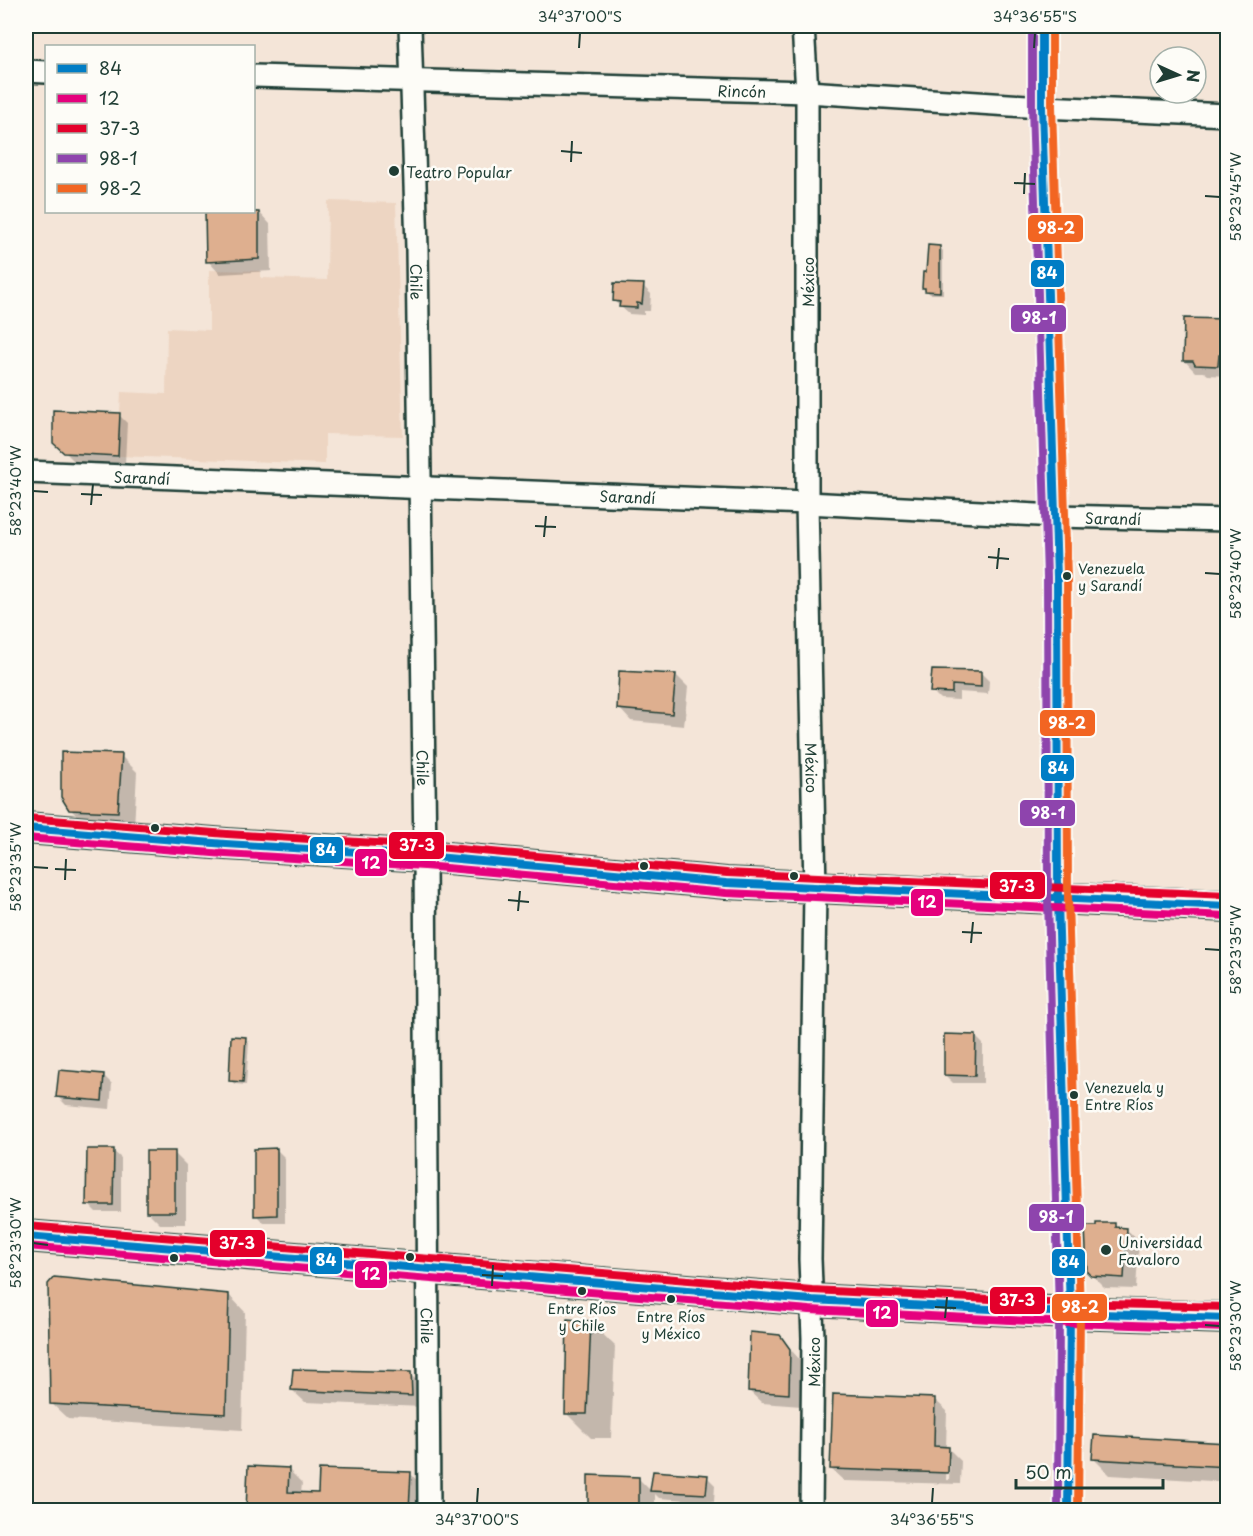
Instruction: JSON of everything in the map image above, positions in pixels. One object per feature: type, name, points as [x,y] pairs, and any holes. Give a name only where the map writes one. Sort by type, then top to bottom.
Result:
[{"type":"main road","points":[[26,828],[226,844],[424,856],[642,877],[815,888],[1227,906]]},
{"type":"main road","points":[[26,1236],[811,1300],[1227,1318]]},
{"type":"street","name":"Chile","points":[[410,26],[424,856],[429,1510]]},
{"type":"street","name":"México","points":[[803,26],[807,92],[807,503],[815,888],[810,1260],[813,1338],[811,1510]]},
{"type":"street","points":[[1042,26],[1042,107],[1056,516],[1058,899],[1070,1313],[1068,1510]]},
{"type":"street","points":[[26,71],[45,72]]},
{"type":"street","name":"Rincón","points":[[255,76],[807,92],[1042,107],[1227,115]]},
{"type":"street","name":"Sarandí","points":[[26,472],[807,503],[1056,516],[1227,520]]},
{"type":"shaded area","points":[[328,201],[396,203],[403,436],[325,434],[325,464],[118,456],[121,392],[166,394],[167,328],[209,330],[209,270],[261,271],[261,278],[327,280]]},
{"type":"building","points":[[259,212],[259,259],[206,262],[205,213]]},
{"type":"building","points":[[928,245],[940,246],[940,292],[925,291],[925,288],[922,288]]},
{"type":"building","points":[[614,283],[644,284],[642,304],[637,303],[637,308],[619,307],[620,302],[613,301]]},
{"type":"building","points":[[1184,318],[1227,319],[1227,355],[1219,355],[1218,366],[1195,365],[1193,361],[1183,361]]},
{"type":"building","points":[[53,410],[120,413],[118,456],[64,453],[53,443]]},
{"type":"building","points":[[932,670],[981,671],[981,687],[952,685],[952,693],[930,692]]},
{"type":"building","points":[[619,671],[676,674],[672,714],[617,709]]},
{"type":"building","points":[[61,752],[122,754],[118,812],[69,810],[61,797]]},
{"type":"building","points":[[944,1034],[976,1035],[975,1076],[944,1075]]},
{"type":"building","points":[[231,1036],[246,1037],[243,1082],[229,1081]]},
{"type":"building","points":[[59,1070],[104,1074],[102,1101],[56,1097]]},
{"type":"building","points":[[277,1148],[277,1215],[254,1216],[254,1149]]},
{"type":"building","points":[[87,1149],[114,1149],[113,1205],[86,1205]]},
{"type":"building","points":[[146,1151],[175,1151],[175,1212],[146,1212]]},
{"type":"building","name":"Universidad Favaloro","points":[[1096,1223],[1115,1223],[1115,1227],[1127,1228],[1124,1278],[1091,1276],[1087,1272],[1085,1226],[1096,1226]]},
{"type":"building","points":[[54,1277],[229,1294],[226,1414],[50,1404],[48,1284]]},
{"type":"building","points":[[567,1319],[591,1321],[587,1414],[565,1414]]},
{"type":"building","points":[[750,1332],[780,1335],[790,1349],[789,1394],[748,1391]]},
{"type":"building","points":[[293,1369],[411,1372],[412,1396],[291,1390]]},
{"type":"building","points":[[833,1394],[935,1398],[934,1446],[949,1447],[948,1473],[830,1469]]},
{"type":"building","points":[[1094,1435],[1227,1443],[1227,1467],[1092,1459]]},
{"type":"building","points":[[248,1466],[289,1468],[288,1492],[318,1493],[319,1469],[411,1472],[409,1510],[246,1510]]},
{"type":"building","points":[[653,1471],[708,1475],[706,1494],[650,1491]]},
{"type":"building","points":[[588,1475],[639,1477],[639,1510],[588,1510]]},
{"type":"transit line","name":"98-1","points":[[1032,26],[1032,107],[1047,577],[1048,899],[1059,1313],[1058,1510]]},
{"type":"transit line","name":"84","points":[[1042,26],[1042,107],[1057,577],[1058,899],[1070,1313],[1068,1510]]},
{"type":"transit line","name":"98-2","points":[[1052,26],[1052,107],[1067,577],[1068,899],[1080,1313],[1078,1510]]},
{"type":"transit line","name":"37-3","points":[[27,818],[227,834],[426,846],[727,873],[1228,895]]},
{"type":"transit line","name":"84","points":[[26,828],[226,844],[425,856],[726,883],[1228,906]]},
{"type":"transit line","name":"12","points":[[26,838],[225,854],[424,866],[726,893],[1228,916]]},
{"type":"transit line","name":"37-3","points":[[27,1226],[812,1290],[1070,1303],[1228,1307]]},
{"type":"transit line","name":"84","points":[[26,1236],[811,1300],[1070,1313],[1228,1318]]},
{"type":"transit line","name":"12","points":[[26,1246],[810,1310],[1069,1323],[1228,1328]]},
{"type":"place","name":"Teatro Popular","points":[[394,171]]},
{"type":"place","name":"Venezuela y Sarandí","points":[[1067,576]]},
{"type":"place","name":"Venezuela y Entre Ríos","points":[[1074,1095]]},
{"type":"place","name":"Universidad Favaloro","points":[[1106,1250]]},
{"type":"place","name":"Entre Ríos y Chile","points":[[582,1291]]},
{"type":"place","name":"Entre Ríos y México","points":[[671,1299]]}]
